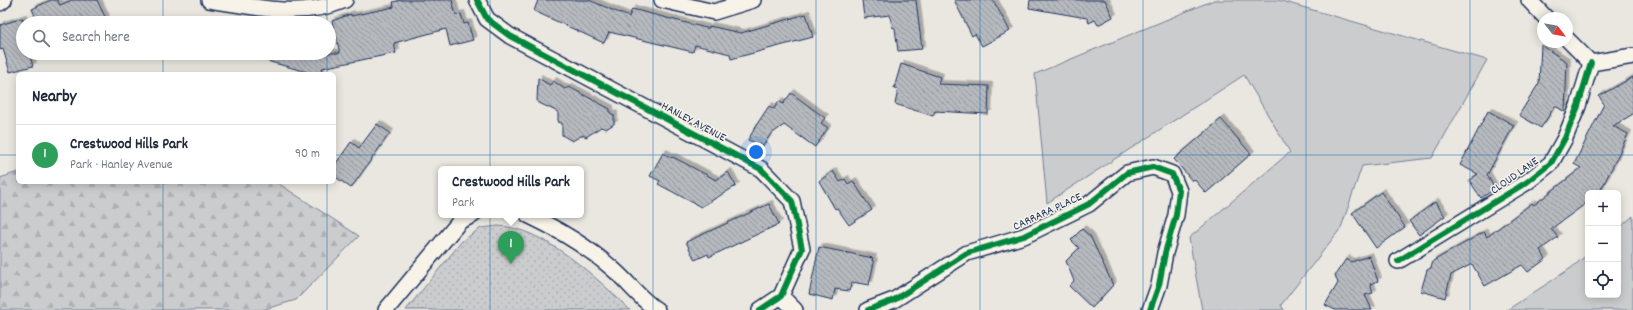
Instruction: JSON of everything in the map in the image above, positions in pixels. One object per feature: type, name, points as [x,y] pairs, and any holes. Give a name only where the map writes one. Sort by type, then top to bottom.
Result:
[{"type":"street","points":[[0,3],[4,0]]},
{"type":"street","points":[[209,0],[272,10],[299,11],[330,7],[345,0]]},
{"type":"street","name":"HANLEY AVENUE","points":[[477,0],[487,19],[510,36],[761,169],[792,201],[802,249],[781,296]]},
{"type":"street","points":[[662,0],[714,12],[753,0]]},
{"type":"street","points":[[1529,0],[1540,12]]},
{"type":"street","points":[[1573,45],[1590,63],[1633,56]]},
{"type":"street","name":"CLOUD LANE","points":[[1398,261],[1527,182],[1551,163],[1565,138],[1578,106],[1590,63]]},
{"type":"street","name":"CARRARA PLACE","points":[[868,310],[894,300],[967,252],[1024,236],[1089,204],[1127,173],[1153,167],[1172,174],[1179,191],[1176,215],[1165,253],[1159,285],[1150,310]]},
{"type":"street","points":[[386,310],[460,221],[466,218]]},
{"type":"street","points":[[534,218],[561,231],[580,243],[615,270],[648,304],[658,310]]},
{"type":"street","points":[[760,310],[781,296],[795,310]]},
{"type":"green space","points":[[1214,0],[1278,0],[1487,60],[1432,158],[1362,166],[1341,228],[1281,305],[1284,310],[1202,310],[1189,238],[1290,152],[1244,75],[1047,203],[1035,74]]},
{"type":"green space","points":[[16,173],[16,184],[279,184],[359,236],[296,300],[262,310],[0,310],[0,178]]},
{"type":"green space","points":[[1633,216],[1633,310],[1507,310],[1571,268],[1585,256],[1585,298],[1621,298],[1621,226]]},
{"type":"green space","points":[[498,226],[516,229],[534,235],[552,245],[570,257],[603,284],[630,310],[406,310],[462,241],[481,228]]},
{"type":"building","points":[[51,0],[57,0],[60,5],[72,0],[97,0],[105,16],[35,16],[32,9]]},
{"type":"building","points":[[402,0],[452,0],[456,15],[461,14],[464,24],[468,23],[473,40],[450,46],[446,29],[394,43],[396,53],[322,68],[321,72],[307,72],[263,60],[336,60],[336,53],[340,53],[336,37],[336,20],[351,14],[351,16],[394,7],[393,2]]},
{"type":"building","points":[[538,0],[589,0],[629,17],[632,9],[706,28],[709,28],[709,26],[741,33],[806,14],[813,37],[731,59],[730,54],[695,45],[693,52],[609,32],[604,43],[534,11]]},
{"type":"building","points":[[862,0],[916,0],[922,49],[898,51],[895,28],[892,27],[890,15],[864,18]]},
{"type":"building","points":[[954,0],[993,0],[1010,31],[982,46],[975,34],[972,36]]},
{"type":"building","points":[[1030,0],[1105,0],[1113,17],[1098,25],[1095,20],[1089,23],[1087,18],[1029,8]]},
{"type":"building","points":[[16,20],[16,60],[31,60],[33,66],[10,72],[3,49],[0,50],[0,25]]},
{"type":"building","points":[[1541,48],[1546,48],[1567,62],[1565,112],[1555,106],[1541,128],[1519,115],[1539,83]]},
{"type":"building","points":[[901,64],[940,77],[938,84],[989,86],[988,114],[935,111],[933,116],[895,104],[898,90],[894,88]]},
{"type":"building","points":[[1633,77],[1633,114],[1613,126],[1628,134],[1601,190],[1585,190],[1585,204],[1551,229],[1558,237],[1540,250],[1546,259],[1528,272],[1522,265],[1485,286],[1472,264],[1451,275],[1445,298],[1421,291],[1427,270],[1431,268],[1433,261],[1484,232],[1487,237],[1532,203],[1534,205],[1581,168],[1574,164],[1604,104],[1599,96]]},
{"type":"building","points":[[538,78],[550,85],[553,81],[565,89],[569,87],[610,109],[610,113],[614,115],[614,124],[606,129],[601,127],[586,137],[583,135],[572,141],[562,135],[562,123],[558,122],[558,112],[537,102]]},
{"type":"building","points":[[791,93],[825,118],[821,123],[828,128],[815,147],[784,125],[770,135],[763,146],[748,140],[769,106],[774,109],[779,101],[783,104]]},
{"type":"building","points":[[1488,111],[1514,125],[1487,175],[1495,189],[1481,198],[1469,180],[1478,174],[1460,165]]},
{"type":"building","points":[[1221,119],[1251,154],[1206,193],[1194,179],[1192,181],[1174,159]]},
{"type":"building","points":[[377,124],[390,133],[351,188],[336,177],[336,163],[351,142],[359,148]]},
{"type":"building","points":[[663,153],[716,180],[728,172],[736,186],[701,207],[658,184],[660,181],[650,176]]},
{"type":"building","points":[[833,171],[840,182],[845,179],[848,184],[853,181],[872,210],[849,225],[837,208],[835,209],[819,181]]},
{"type":"building","points":[[1381,192],[1405,227],[1376,248],[1352,213]]},
{"type":"building","points":[[1435,202],[1445,216],[1419,235],[1409,221]]},
{"type":"building","points":[[769,204],[779,224],[709,257],[708,254],[695,260],[686,242]]},
{"type":"building","points":[[1082,229],[1090,236],[1113,285],[1092,308],[1069,286],[1074,281],[1066,261],[1079,248],[1071,240]]},
{"type":"building","points":[[819,247],[873,258],[872,261],[874,262],[869,285],[852,282],[849,291],[835,289],[833,300],[809,294]]},
{"type":"building","points":[[1369,256],[1378,281],[1370,284],[1373,293],[1365,295],[1372,310],[1335,310],[1325,305],[1338,283],[1335,275],[1346,259],[1351,262]]},
{"type":"cycle path","points":[[477,0],[487,19],[510,36],[761,169],[792,201],[802,249],[781,296],[760,310]]},
{"type":"cycle path","points":[[1398,261],[1527,182],[1551,163],[1565,138],[1578,106],[1591,63]]},
{"type":"cycle path","points":[[868,310],[894,300],[967,253],[1024,236],[1089,204],[1127,173],[1153,167],[1172,174],[1179,191],[1176,215],[1165,253],[1159,285],[1150,310]]},
{"type":"place","name":"Crestwood Hills Park","points":[[511,264]]}]
